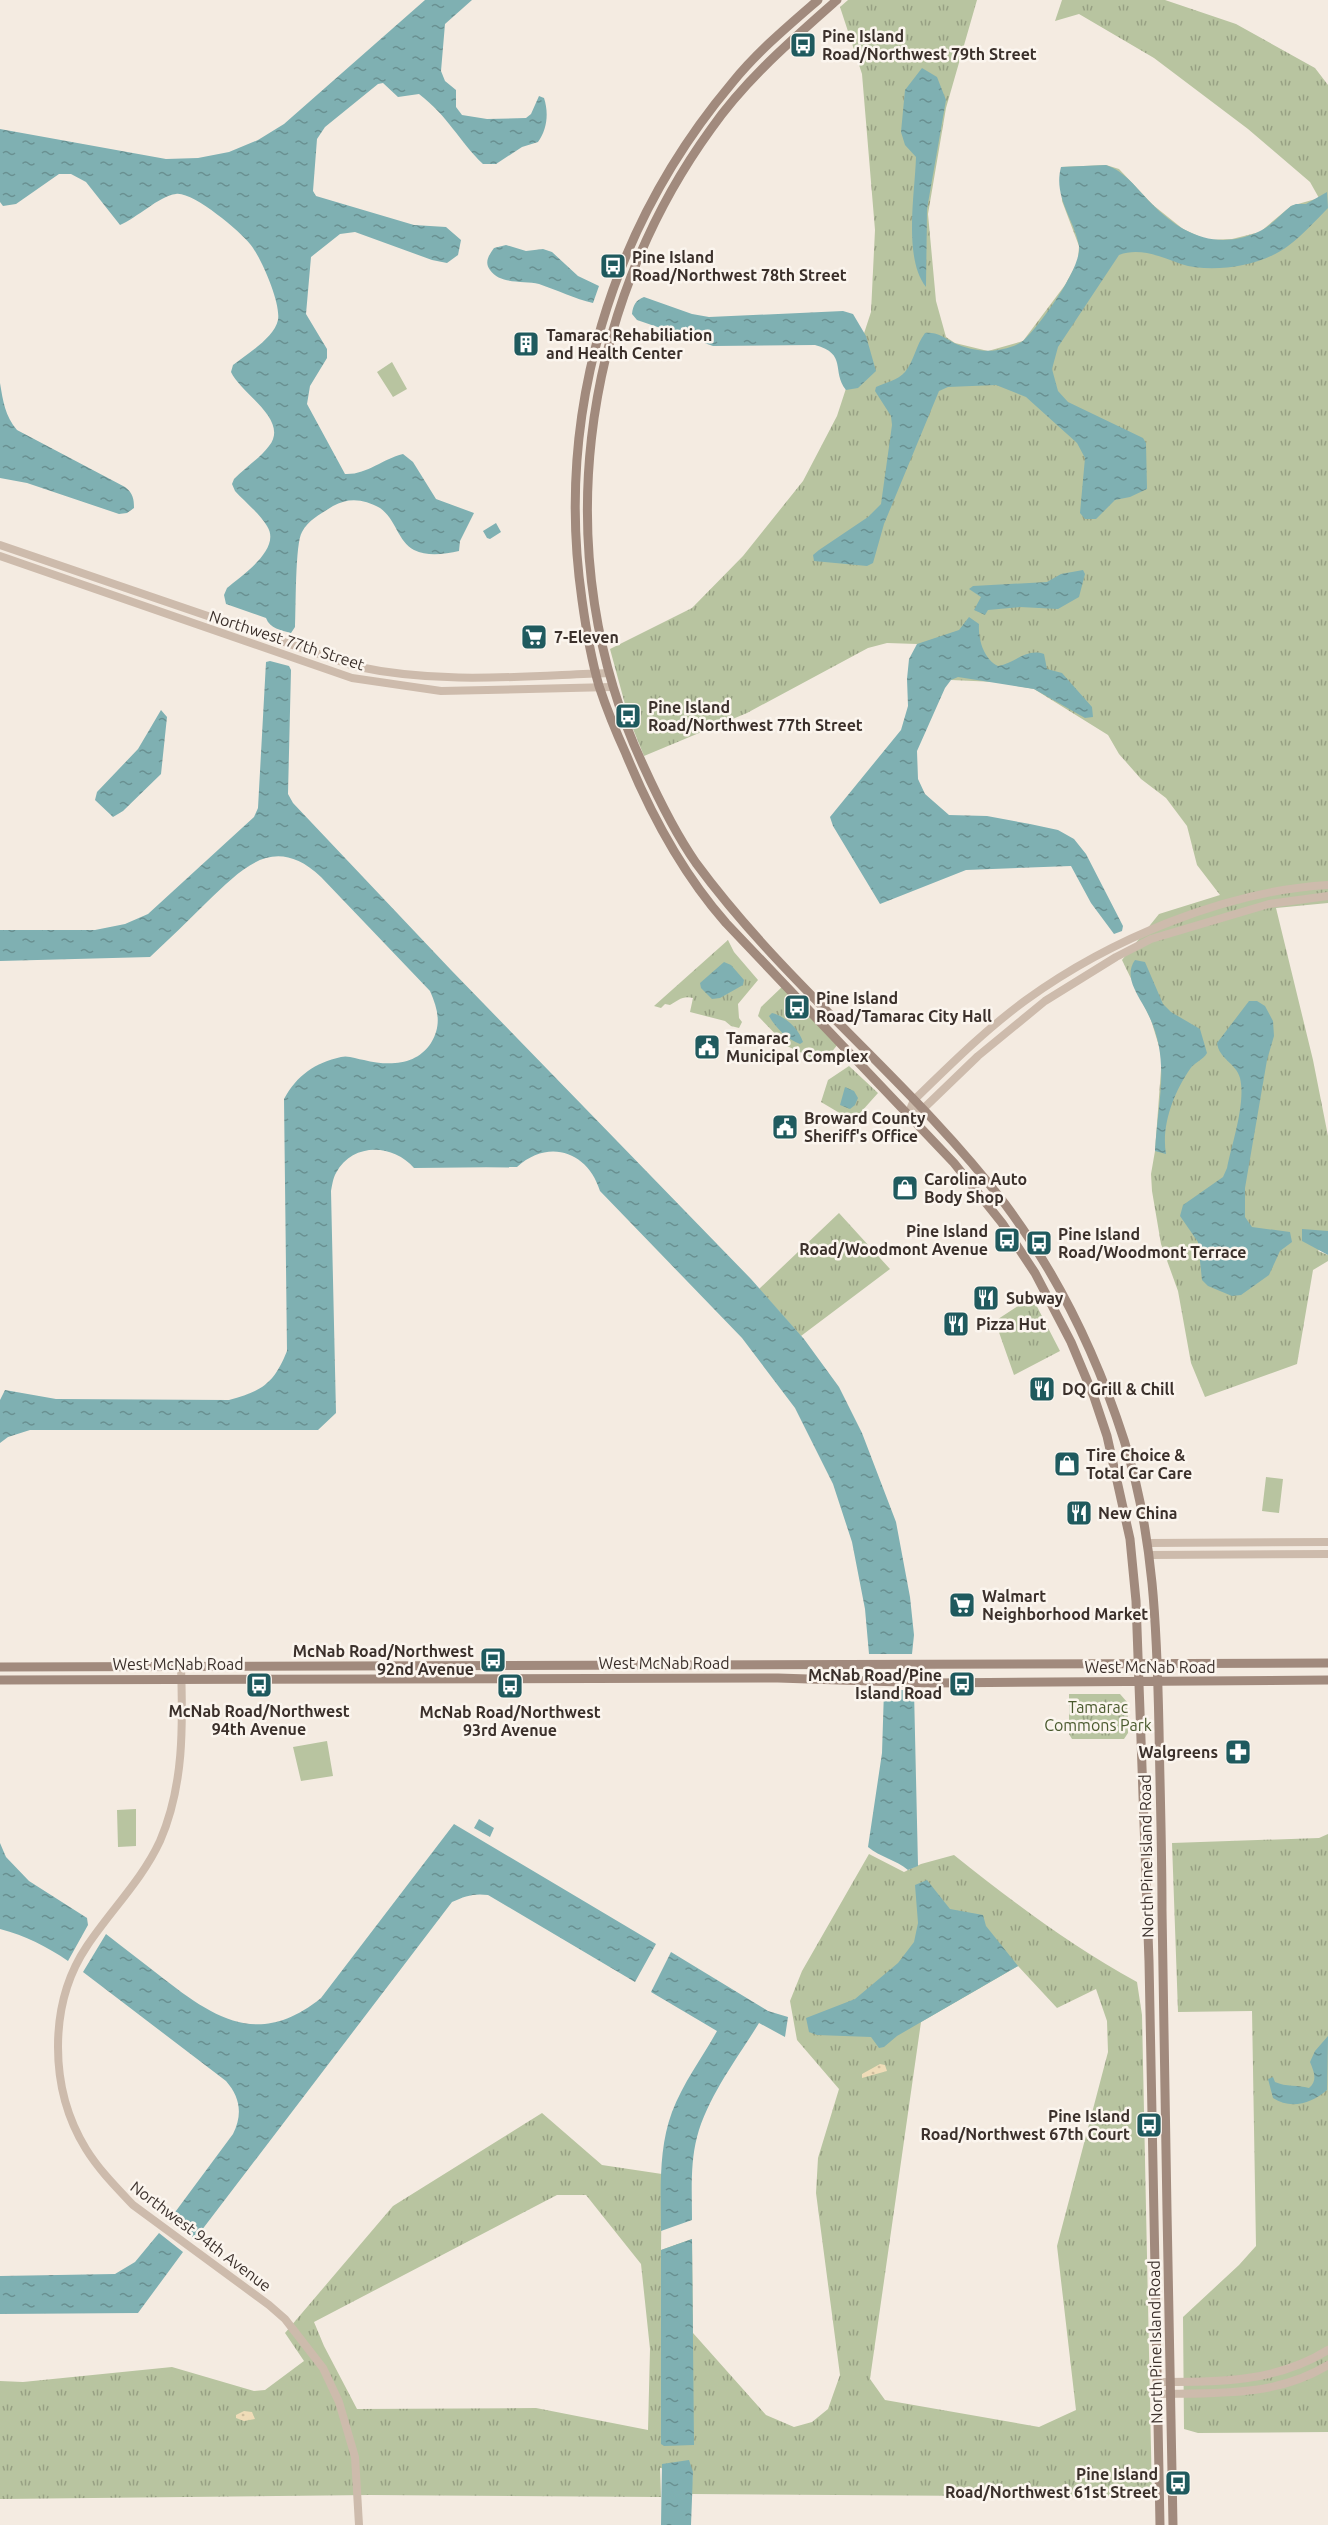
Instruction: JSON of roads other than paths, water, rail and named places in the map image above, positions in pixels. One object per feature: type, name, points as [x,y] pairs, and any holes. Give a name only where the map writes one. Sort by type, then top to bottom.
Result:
[{"type":"main road","name":"North Pine Island Road","points":[[818,0],[732,82],[691,136],[654,196],[613,285],[589,368],[575,478],[578,569],[600,687],[643,795],[663,834],[702,895],[954,1163],[1002,1223],[1035,1273],[1071,1342],[1098,1407],[1131,1546],[1138,1664],[1149,1961],[1160,2525]]},
{"type":"main road","name":"North Pine Island Road","points":[[837,0],[767,62],[708,132],[654,223],[624,293],[610,339],[594,409],[587,488],[589,568],[609,673],[620,713],[646,771],[690,855],[750,929],[923,1109],[964,1154],[1008,1209],[1052,1276],[1071,1311],[1092,1353],[1126,1444],[1150,1555],[1158,1682],[1173,2525]]},
{"type":"main road","name":"West McNab Road","points":[[0,1667],[1328,1663]]},
{"type":"main road","name":"West McNab Road","points":[[0,1680],[778,1678],[930,1683],[1138,1683],[1328,1680]]},
{"type":"street","name":"Northwest 77th Street","points":[[0,544],[354,666],[443,679],[609,673]]},
{"type":"street","name":"Northwest 77th Street","points":[[0,556],[352,678],[441,691],[612,687]]},
{"type":"street","points":[[525,676],[526,689]]},
{"type":"street","points":[[908,1114],[914,1100],[968,1049],[1026,1000],[1117,945],[1147,931],[1225,904],[1328,885]]},
{"type":"street","points":[[908,1114],[923,1109],[978,1056],[1034,1009],[1125,952],[1151,939],[1225,915],[1269,904],[1328,896]]},
{"type":"street","points":[[1148,1543],[1328,1542]]},
{"type":"street","points":[[1206,1543],[1207,1554]]},
{"type":"street","points":[[1252,1543],[1252,1554]]},
{"type":"street","points":[[1150,1555],[1328,1554]]},
{"type":"street","name":"Northwest 94th Avenue","points":[[181,1666],[181,1751],[177,1788],[170,1816],[159,1843],[141,1874],[86,1948],[64,1998],[58,2049],[60,2076],[65,2100],[86,2148],[113,2185],[133,2205],[285,2319],[323,2368],[339,2402],[355,2457],[359,2525]]},
{"type":"street","points":[[1156,2382],[1224,2382],[1270,2375],[1312,2361],[1328,2350]]},
{"type":"street","points":[[1157,2394],[1226,2393],[1274,2388],[1296,2382],[1328,2365]]},
{"type":"water","points":[[425,0],[472,0],[445,24],[441,71],[445,81],[456,90],[456,107],[462,115],[487,119],[526,118],[531,114],[539,96],[544,98],[546,104],[545,127],[538,142],[522,147],[496,164],[483,164],[429,102],[419,94],[398,97],[383,83],[378,84],[325,127],[317,139],[313,191],[316,196],[414,225],[446,227],[461,240],[458,255],[447,263],[432,260],[355,232],[340,234],[311,257],[306,314],[327,349],[327,358],[310,386],[307,404],[345,474],[360,472],[403,454],[413,462],[436,499],[474,513],[460,541],[459,551],[436,554],[425,554],[414,550],[404,542],[390,518],[380,508],[368,503],[356,500],[345,501],[320,514],[305,527],[300,539],[295,627],[291,633],[273,627],[266,618],[226,604],[224,595],[227,588],[250,569],[265,552],[270,535],[264,521],[235,491],[232,484],[234,479],[269,446],[274,436],[269,417],[231,372],[233,365],[266,339],[278,320],[273,292],[254,250],[245,238],[226,222],[204,205],[183,195],[176,194],[162,199],[120,225],[86,182],[71,174],[59,174],[16,204],[3,206],[0,202],[0,129],[166,159],[198,158],[229,152],[258,140],[284,124]]},
{"type":"water","points":[[922,68],[937,77],[946,100],[927,209],[926,287],[919,275],[912,243],[916,157],[905,145],[901,132],[905,90]]},
{"type":"water","points":[[1106,165],[1125,176],[1162,214],[1174,223],[1187,231],[1214,239],[1228,240],[1258,232],[1291,206],[1306,204],[1327,192],[1328,208],[1288,246],[1265,259],[1251,263],[1207,268],[1181,264],[1143,252],[1119,255],[1058,347],[1052,369],[1058,391],[1068,402],[1143,438],[1146,443],[1147,489],[1130,497],[1115,500],[1096,519],[1085,519],[1080,513],[1085,458],[1077,443],[1026,397],[996,385],[948,387],[939,391],[884,524],[873,563],[867,566],[814,561],[813,555],[868,517],[881,504],[892,425],[891,416],[875,391],[876,387],[905,372],[925,333],[937,334],[954,343],[985,351],[1009,348],[1024,340],[1059,296],[1078,256],[1079,246],[1060,188],[1061,167]]},
{"type":"water","points":[[506,245],[526,251],[543,249],[552,252],[578,276],[599,286],[593,303],[539,284],[506,280],[494,275],[487,264],[490,253],[494,248]]},
{"type":"water","points":[[644,297],[692,314],[709,317],[843,311],[853,314],[866,336],[876,371],[858,388],[846,390],[839,376],[835,358],[825,349],[815,345],[713,346],[637,320],[632,314],[633,308],[637,301]]},
{"type":"water","points":[[0,383],[7,414],[17,430],[125,487],[132,496],[134,508],[127,513],[119,514],[27,483],[0,478]]},
{"type":"water","points":[[496,523],[501,532],[490,539],[487,538],[483,531]]},
{"type":"water","points":[[1083,570],[1085,574],[1079,597],[1058,609],[1020,607],[988,610],[985,615],[974,610],[981,597],[969,589],[973,586],[1047,582],[1061,574]]},
{"type":"water","points":[[969,617],[979,624],[983,648],[993,663],[998,666],[1026,654],[1044,654],[1047,669],[1062,673],[1092,707],[1093,717],[1085,718],[1034,689],[958,677],[951,680],[945,688],[917,751],[918,779],[925,794],[949,815],[987,816],[1030,824],[1058,830],[1074,839],[1086,854],[1123,926],[1122,931],[1114,934],[1091,903],[1071,866],[966,870],[880,904],[833,826],[830,817],[901,730],[908,706],[909,659],[917,644],[959,630]]},
{"type":"water","points":[[266,662],[289,666],[291,670],[288,794],[293,803],[451,970],[751,1279],[804,1339],[839,1387],[862,1433],[896,1522],[910,1597],[914,1635],[912,1654],[869,1654],[865,1609],[852,1542],[833,1484],[795,1408],[742,1338],[600,1191],[586,1167],[577,1159],[566,1154],[542,1153],[529,1158],[517,1167],[414,1168],[395,1154],[374,1150],[363,1151],[343,1163],[335,1175],[331,1191],[336,1413],[318,1430],[30,1430],[8,1437],[0,1443],[0,1400],[5,1390],[56,1399],[229,1400],[251,1393],[266,1384],[277,1371],[287,1351],[284,1099],[301,1077],[323,1063],[347,1056],[382,1063],[410,1060],[425,1051],[437,1030],[438,1017],[430,991],[321,877],[304,864],[288,858],[274,857],[260,860],[246,868],[220,889],[150,957],[0,961],[0,930],[95,930],[125,924],[148,914],[254,817],[258,808]]},
{"type":"water","points":[[161,710],[167,717],[161,774],[123,811],[113,817],[95,800],[97,792],[138,749]]},
{"type":"water","points":[[1135,960],[1145,962],[1163,1004],[1171,1012],[1200,1029],[1207,1053],[1190,1069],[1174,1098],[1165,1132],[1166,1154],[1155,1151],[1161,1058],[1152,1022],[1132,981],[1131,971]]},
{"type":"water","points":[[724,962],[731,965],[744,980],[743,985],[720,998],[712,999],[701,988],[700,983]]},
{"type":"water","points":[[1249,1001],[1257,1001],[1265,1006],[1273,1021],[1274,1036],[1267,1060],[1245,1188],[1245,1217],[1252,1227],[1290,1232],[1292,1242],[1280,1251],[1269,1275],[1241,1295],[1232,1296],[1208,1286],[1202,1280],[1198,1242],[1180,1216],[1183,1205],[1223,1177],[1227,1168],[1238,1123],[1241,1088],[1238,1073],[1221,1053],[1217,1043]]},
{"type":"water","points":[[772,1013],[791,1024],[803,1042],[800,1044],[795,1042],[782,1033],[769,1016]]},
{"type":"water","points":[[845,1087],[854,1091],[858,1098],[850,1109],[840,1105]]},
{"type":"water","points":[[1302,1229],[1328,1231],[1328,1255],[1302,1241]]},
{"type":"water","points":[[884,1690],[914,1690],[918,1866],[908,1870],[868,1847],[882,1753]]},
{"type":"water","points":[[479,1819],[494,1828],[490,1837],[474,1828]]},
{"type":"water","points":[[454,1824],[656,1944],[635,1982],[488,1895],[470,1895],[452,1902],[195,2239],[170,2219],[233,2134],[238,2120],[239,2106],[226,2081],[83,1972],[106,1934],[183,1994],[221,2016],[240,2022],[258,2024],[278,2021],[299,2013],[321,1998]]},
{"type":"water","points":[[0,1843],[6,1857],[29,1881],[87,1918],[88,1925],[68,1961],[36,1942],[0,1929]]},
{"type":"water","points":[[927,1880],[950,1909],[983,1915],[986,1926],[1018,1966],[897,2036],[884,2047],[879,2048],[871,2037],[817,2035],[809,2032],[806,2018],[855,1999],[898,1963],[914,1942],[918,1923],[915,1885]]},
{"type":"water","points":[[671,1952],[768,2011],[788,2017],[785,2037],[759,2023],[724,2078],[708,2107],[697,2137],[692,2168],[692,2220],[661,2231],[661,2171],[668,2126],[682,2091],[717,2031],[651,1992]]},
{"type":"water","points":[[1328,2036],[1327,2090],[1301,2103],[1287,2104],[1273,2098],[1268,2079],[1273,2077],[1275,2082],[1283,2085],[1309,2088],[1312,2085],[1314,2076],[1310,2062],[1315,2051]]},
{"type":"water","points":[[159,2233],[183,2252],[138,2313],[0,2314],[0,2276],[115,2274],[135,2262]]},
{"type":"water","points":[[692,2239],[694,2445],[664,2446],[661,2444],[661,2250]]},
{"type":"water","points":[[689,2460],[693,2472],[691,2525],[661,2525],[662,2464]]},
{"type":"place","name":"Pine Island Road/Northwest 79th Street","points":[[803,45]]},
{"type":"place","name":"Pine Island Road/Northwest 78th Street","points":[[613,266]]},
{"type":"place","name":"Tamarac Rehabiliation and Health Center","points":[[526,344]]},
{"type":"place","name":"7-Eleven","points":[[534,637]]},
{"type":"place","name":"Pine Island Road/Northwest 77th Street","points":[[628,716]]},
{"type":"place","name":"Pine Island Road/Tamarac City Hall","points":[[797,1007]]},
{"type":"place","name":"Tamarac Municipal Complex","points":[[707,1047]]},
{"type":"place","name":"Broward County Sheriff's Office","points":[[785,1127]]},
{"type":"place","name":"Carolina Auto Body Shop","points":[[905,1188]]},
{"type":"place","name":"Pine Island Road/Woodmont Avenue","points":[[1007,1240]]},
{"type":"place","name":"Pine Island Road/Woodmont Terrace","points":[[1039,1243]]},
{"type":"place","name":"Subway","points":[[986,1298]]},
{"type":"place","name":"Pizza Hut","points":[[956,1324]]},
{"type":"place","name":"DQ Grill & Chill","points":[[1042,1389]]},
{"type":"place","name":"Tire Choice & Total Car Care","points":[[1067,1464]]},
{"type":"place","name":"New China","points":[[1079,1513]]},
{"type":"place","name":"Walmart Neighborhood Market","points":[[962,1605]]},
{"type":"place","name":"McNab Road/Northwest 92nd Avenue","points":[[493,1660]]},
{"type":"place","name":"McNab Road/Pine Island Road","points":[[962,1684]]},
{"type":"place","name":"McNab Road/Northwest 94th Avenue","points":[[259,1685]]},
{"type":"place","name":"McNab Road/Northwest 93rd Avenue","points":[[510,1686]]},
{"type":"place","name":"Walgreens","points":[[1238,1752]]},
{"type":"place","name":"Pine Island Road/Northwest 67th Court","points":[[1149,2125]]},
{"type":"place","name":"Pine Island Road/Northwest 61st Street","points":[[1178,2483]]},
{"type":"park label","name":"Tamarac Commons Park","points":[[1098,1716]]}]
